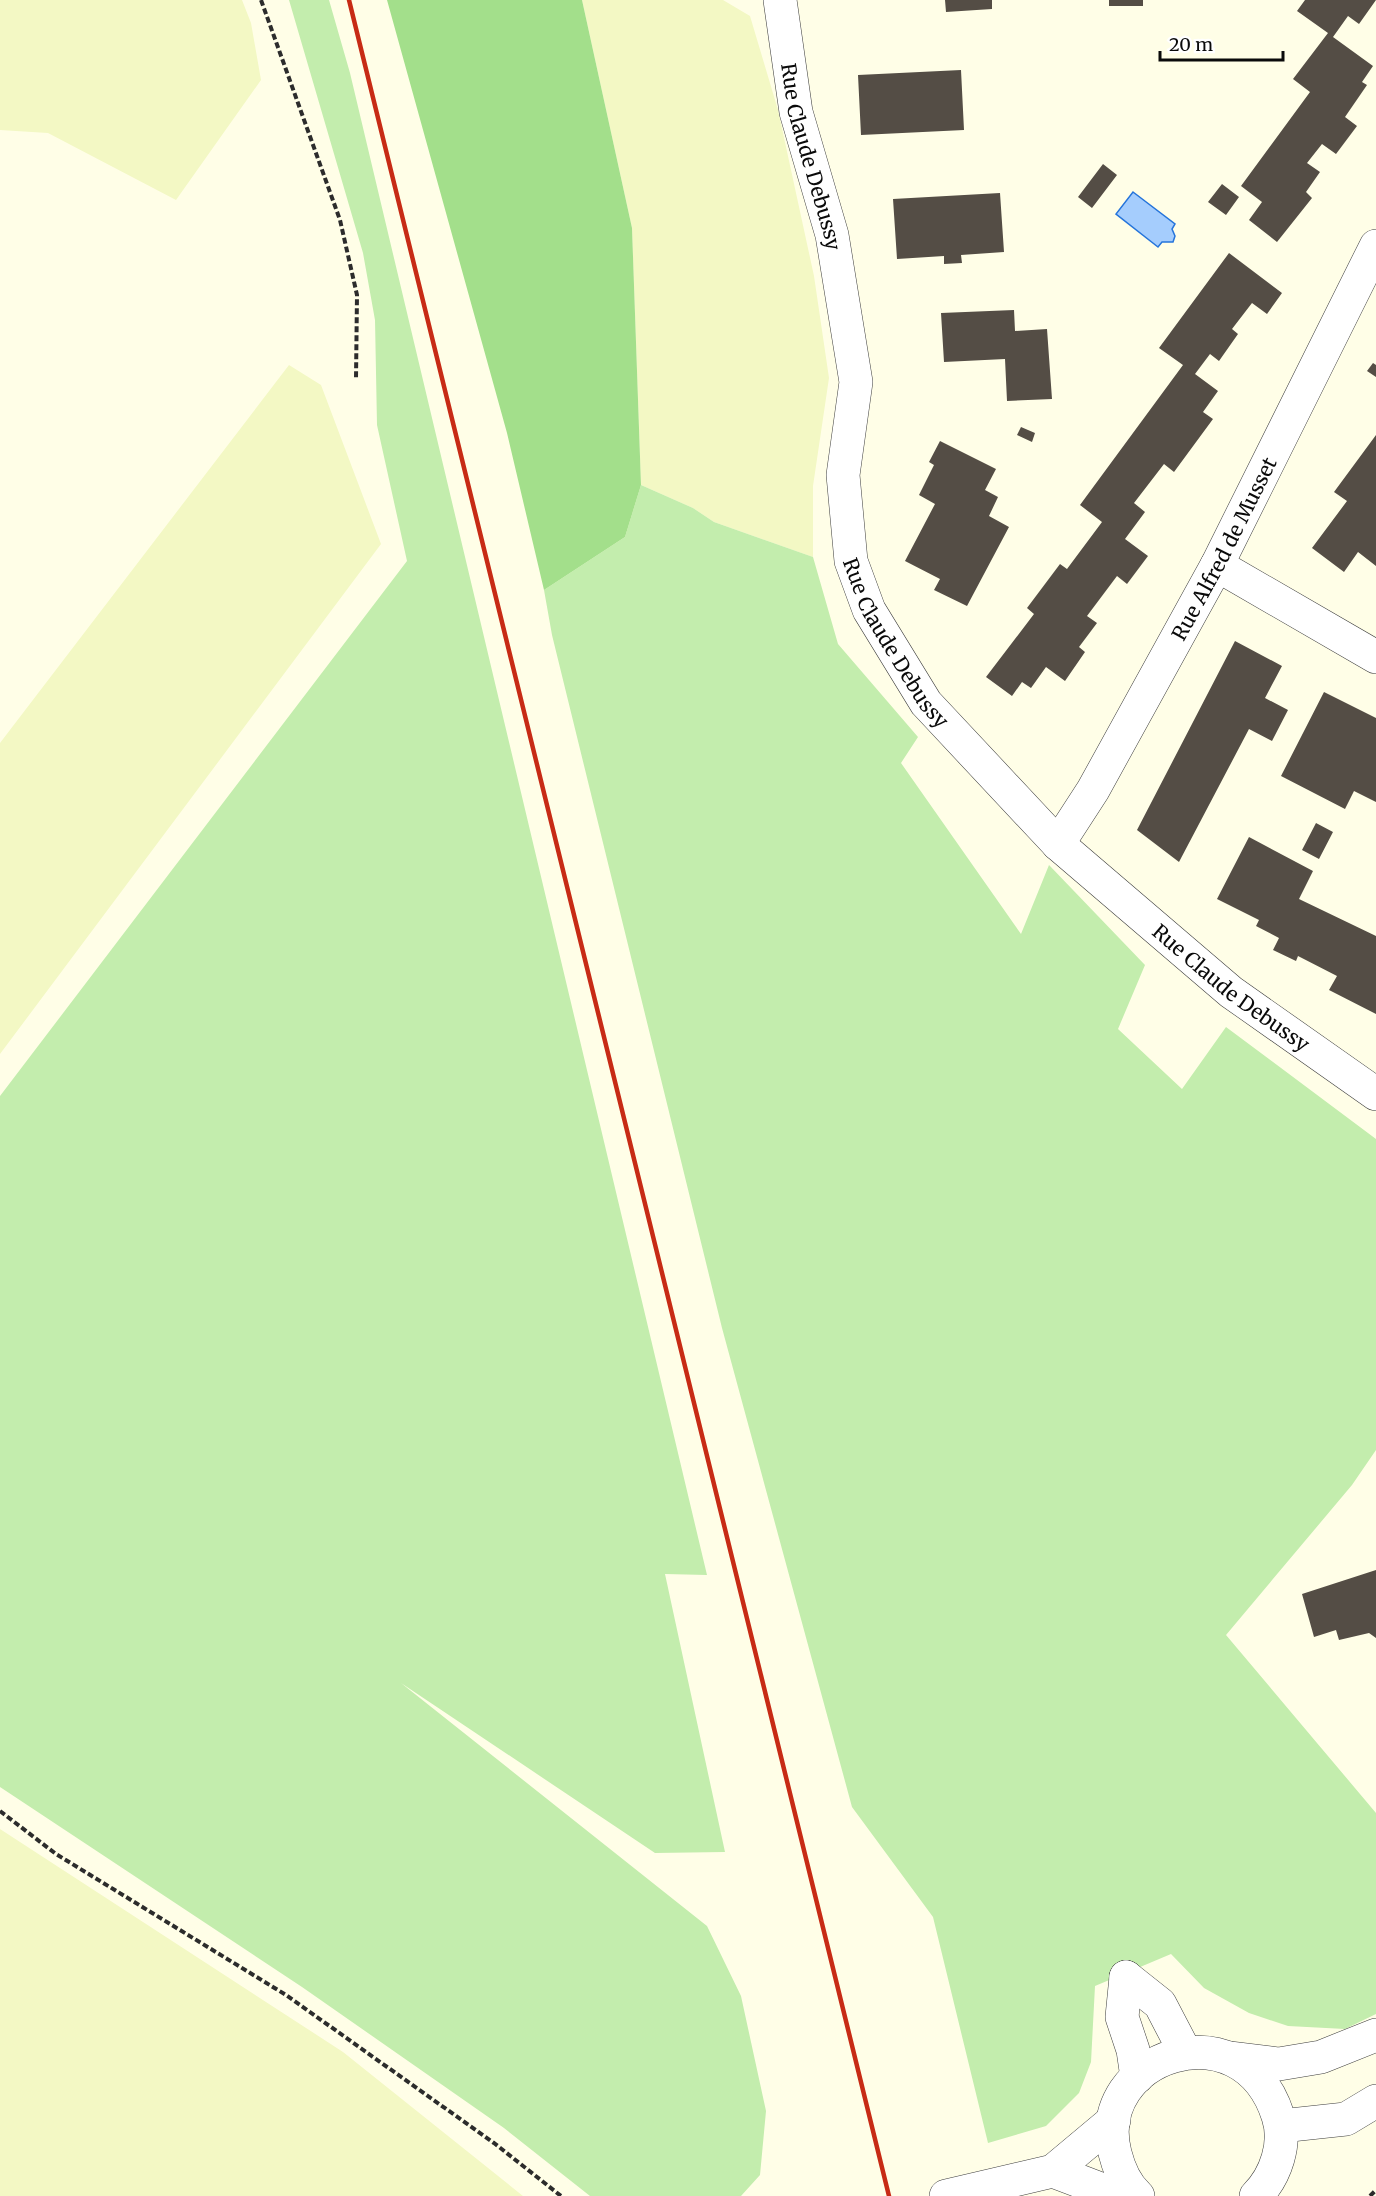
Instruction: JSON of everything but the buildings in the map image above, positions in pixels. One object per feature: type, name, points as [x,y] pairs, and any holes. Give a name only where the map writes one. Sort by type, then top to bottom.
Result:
[{"type":"street","name":"Rue Claude Debussy","points":[[780,0],[796,112],[832,235],[856,382],[843,475],[851,561],[869,609],[926,703],[1058,843],[1231,992],[1376,1094]]},
{"type":"street","name":"Rue Alfred de Musset","points":[[1058,843],[1093,790],[1217,565],[1376,246]]},
{"type":"street","points":[[1217,565],[1376,657]]},
{"type":"street","points":[[1137,2077],[1133,2050],[1122,2017],[1126,1977],[1160,2004],[1185,2052]]},
{"type":"street","points":[[1135,2193],[1119,2168],[1113,2145],[1114,2120],[1122,2096],[1137,2077],[1159,2060],[1185,2052],[1208,2052],[1230,2058],[1279,2064],[1321,2057],[1376,2035]]},
{"type":"street","points":[[1230,2058],[1255,2075],[1261,2082],[1272,2098],[1281,2126],[1281,2150],[1273,2173],[1258,2195]]},
{"type":"street","points":[[1281,2126],[1346,2119],[1376,2101]]},
{"type":"street","points":[[946,2196],[1042,2174],[1114,2120]]},
{"type":"street","points":[[1042,2174],[1100,2189],[1135,2193]]},
{"type":"path","points":[[261,0],[340,220],[357,295],[356,379]]},
{"type":"path","points":[[0,1811],[56,1854],[193,1941],[286,1995],[494,2143],[561,2196]]},
{"type":"path","points":[[1371,2196],[1376,2190]]},
{"type":"green space","points":[[0,0],[242,0],[251,23],[261,80],[176,200],[48,133],[0,130]]},
{"type":"green space","points":[[289,0],[329,0],[350,73],[707,1575],[665,1574],[725,1852],[655,1853],[401,1683],[707,1926],[741,1996],[766,2111],[760,2175],[741,2196],[590,2196],[504,2128],[302,1987],[0,1787],[0,1096],[407,561],[377,425],[375,320],[363,253]]},
{"type":"green space","points":[[387,0],[582,0],[632,228],[641,485],[625,537],[544,590],[507,433]]},
{"type":"green space","points":[[582,0],[723,0],[750,16],[778,110],[814,276],[829,378],[813,486],[813,557],[714,522],[693,508],[641,485],[632,228]]},
{"type":"green space","points":[[289,365],[321,385],[381,544],[0,1054],[0,743]]},
{"type":"green space","points":[[641,485],[693,508],[714,522],[813,557],[838,644],[918,737],[901,763],[1021,934],[1049,865],[1145,965],[1118,1029],[1182,1089],[1226,1027],[1376,1139],[1376,1450],[1352,1485],[1226,1635],[1376,1813],[1376,2014],[1345,2029],[1288,2026],[1249,2013],[1204,1988],[1171,1954],[1095,1986],[1091,2062],[1079,2093],[1046,2126],[988,2143],[933,1917],[852,1807],[722,1328],[552,635],[544,590],[625,537]]},
{"type":"green space","points":[[0,1829],[343,2052],[523,2196],[0,2196]]},
{"type":"water","points":[[1133,192],[1175,224],[1172,229],[1175,236],[1173,242],[1162,242],[1158,247],[1116,214]]},
{"type":"railway","points":[[349,0],[889,2196]]}]
